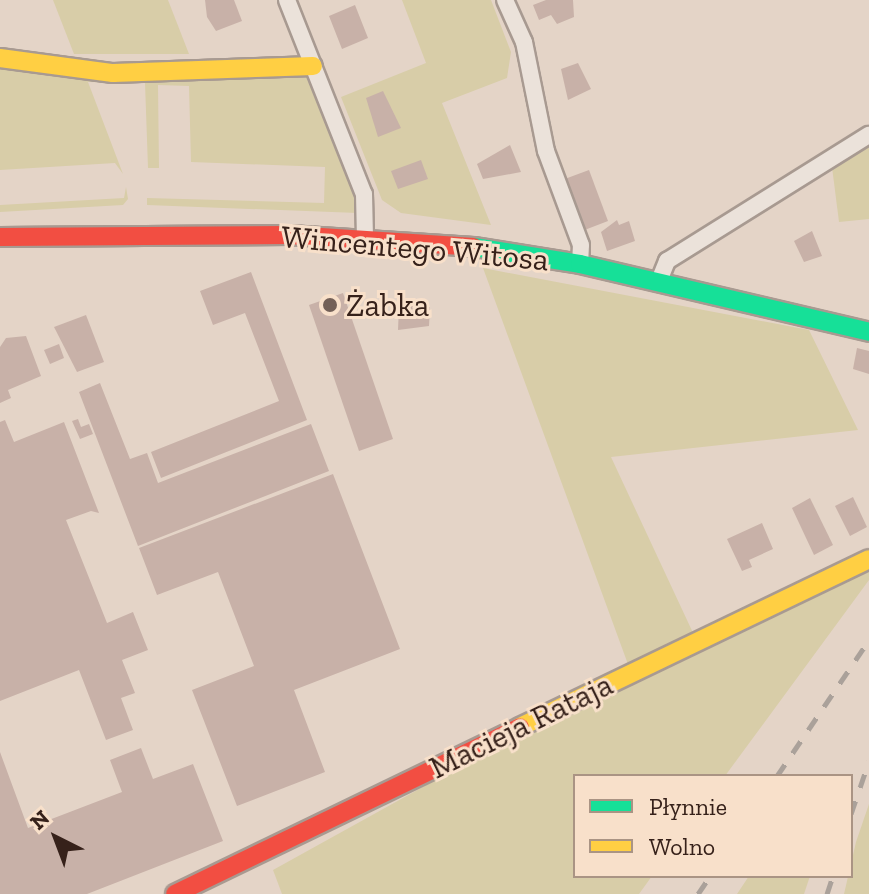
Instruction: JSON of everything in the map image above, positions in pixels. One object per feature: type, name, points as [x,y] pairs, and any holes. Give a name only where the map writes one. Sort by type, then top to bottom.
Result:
[{"type":"street","points":[[287,0],[364,194],[365,237]]},
{"type":"street","points":[[505,0],[524,42],[546,151],[581,245],[580,264]]},
{"type":"street","points":[[0,58],[113,73],[313,66]]},
{"type":"street","points":[[659,281],[667,261],[869,135]]},
{"type":"street","name":"Wincentego Witosa","points":[[0,237],[365,237],[478,247],[659,281],[869,332]]},
{"type":"street","name":"Macieja Rataja","points":[[175,894],[869,559]]},
{"type":"shaded area","points":[[53,0],[168,0],[189,54],[74,54]]},
{"type":"shaded area","points":[[402,0],[491,0],[511,52],[507,78],[442,103],[491,225],[401,213],[382,200],[341,97],[426,63]]},
{"type":"shaded area","points":[[0,63],[307,76],[357,198],[358,213],[147,205],[147,198],[324,203],[325,167],[191,162],[189,86],[158,85],[159,168],[148,168],[145,83],[88,82],[123,174],[115,163],[0,170]]},
{"type":"shaded area","points":[[869,144],[869,219],[839,222],[832,167]]},
{"type":"shaded area","points":[[126,187],[128,199],[123,205],[0,212],[0,205],[124,198]]},
{"type":"shaded area","points":[[483,268],[809,330],[858,430],[611,457],[694,635],[629,667]]},
{"type":"shaded area","points":[[869,566],[869,580],[726,774],[573,774],[573,878],[651,878],[639,894],[282,894],[273,870],[486,752]]},
{"type":"shaded area","points":[[869,804],[869,894],[844,894],[848,878],[853,878],[856,842]]},
{"type":"shaded area","points":[[748,878],[809,878],[804,894],[737,894]]},
{"type":"building","points":[[205,0],[234,0],[242,21],[216,31],[207,17]]},
{"type":"building","points":[[546,0],[573,0],[574,17],[557,24],[551,15],[539,20],[533,5]]},
{"type":"building","points":[[355,5],[368,38],[342,49],[329,16]]},
{"type":"building","points":[[578,63],[591,89],[568,100],[561,69]]},
{"type":"building","points":[[383,91],[401,128],[378,137],[366,98]]},
{"type":"building","points":[[510,145],[521,172],[483,179],[477,164]]},
{"type":"building","points":[[421,160],[428,179],[398,189],[391,171]]},
{"type":"building","points":[[589,170],[608,221],[582,231],[562,180]]},
{"type":"building","points":[[617,220],[619,225],[629,221],[635,241],[607,251],[601,232]]},
{"type":"building","points":[[812,231],[822,256],[804,262],[794,241]]},
{"type":"building","points":[[251,272],[307,420],[161,478],[151,452],[279,401],[245,313],[213,325],[200,291]]},
{"type":"building","points":[[343,293],[393,439],[359,451],[309,305]]},
{"type":"building","points":[[409,301],[413,306],[430,307],[429,326],[398,330],[399,306],[409,307]]},
{"type":"building","points":[[86,315],[104,362],[77,372],[54,327]]},
{"type":"building","points":[[26,336],[41,376],[8,390],[11,398],[0,403],[0,347],[6,338]]},
{"type":"building","points":[[59,344],[64,358],[50,364],[44,350]]},
{"type":"building","points":[[857,348],[869,351],[869,374],[853,369]]},
{"type":"building","points":[[100,383],[130,459],[147,453],[158,483],[311,424],[329,471],[138,546],[79,392]]},
{"type":"building","points":[[78,419],[81,427],[89,424],[93,434],[80,439],[72,421]]},
{"type":"building","points":[[5,420],[14,442],[64,422],[99,513],[91,511],[66,520],[107,623],[133,612],[148,650],[122,660],[135,693],[121,698],[133,730],[106,740],[79,670],[0,701],[0,422]]},
{"type":"building","points":[[333,474],[400,649],[294,690],[325,772],[237,806],[192,690],[254,666],[218,572],[157,595],[139,548]]},
{"type":"building","points":[[853,497],[867,527],[850,536],[835,506]]},
{"type":"building","points":[[810,498],[833,545],[814,555],[792,508]]},
{"type":"building","points":[[762,523],[773,549],[749,560],[752,567],[742,571],[727,539]]},
{"type":"building","points":[[141,748],[153,779],[193,764],[223,841],[87,894],[0,894],[0,752],[28,828],[122,792],[110,760]]},
{"type":"railway","points":[[778,774],[869,640]]},
{"type":"railway","points":[[853,808],[869,761]]},
{"type":"railway","points":[[698,894],[709,878]]},
{"type":"railway","points":[[827,894],[832,878]]},
{"type":"traffic: fast","points":[[474,247],[580,264],[869,332]]},
{"type":"traffic: slow","points":[[0,58],[113,73],[313,66]]},
{"type":"traffic: slow","points":[[520,727],[869,559]]},
{"type":"traffic: jam","points":[[0,237],[290,235],[474,247]]},
{"type":"traffic: jam","points":[[175,894],[520,727]]},
{"type":"place","name":"Żabka","points":[[330,305]]}]
